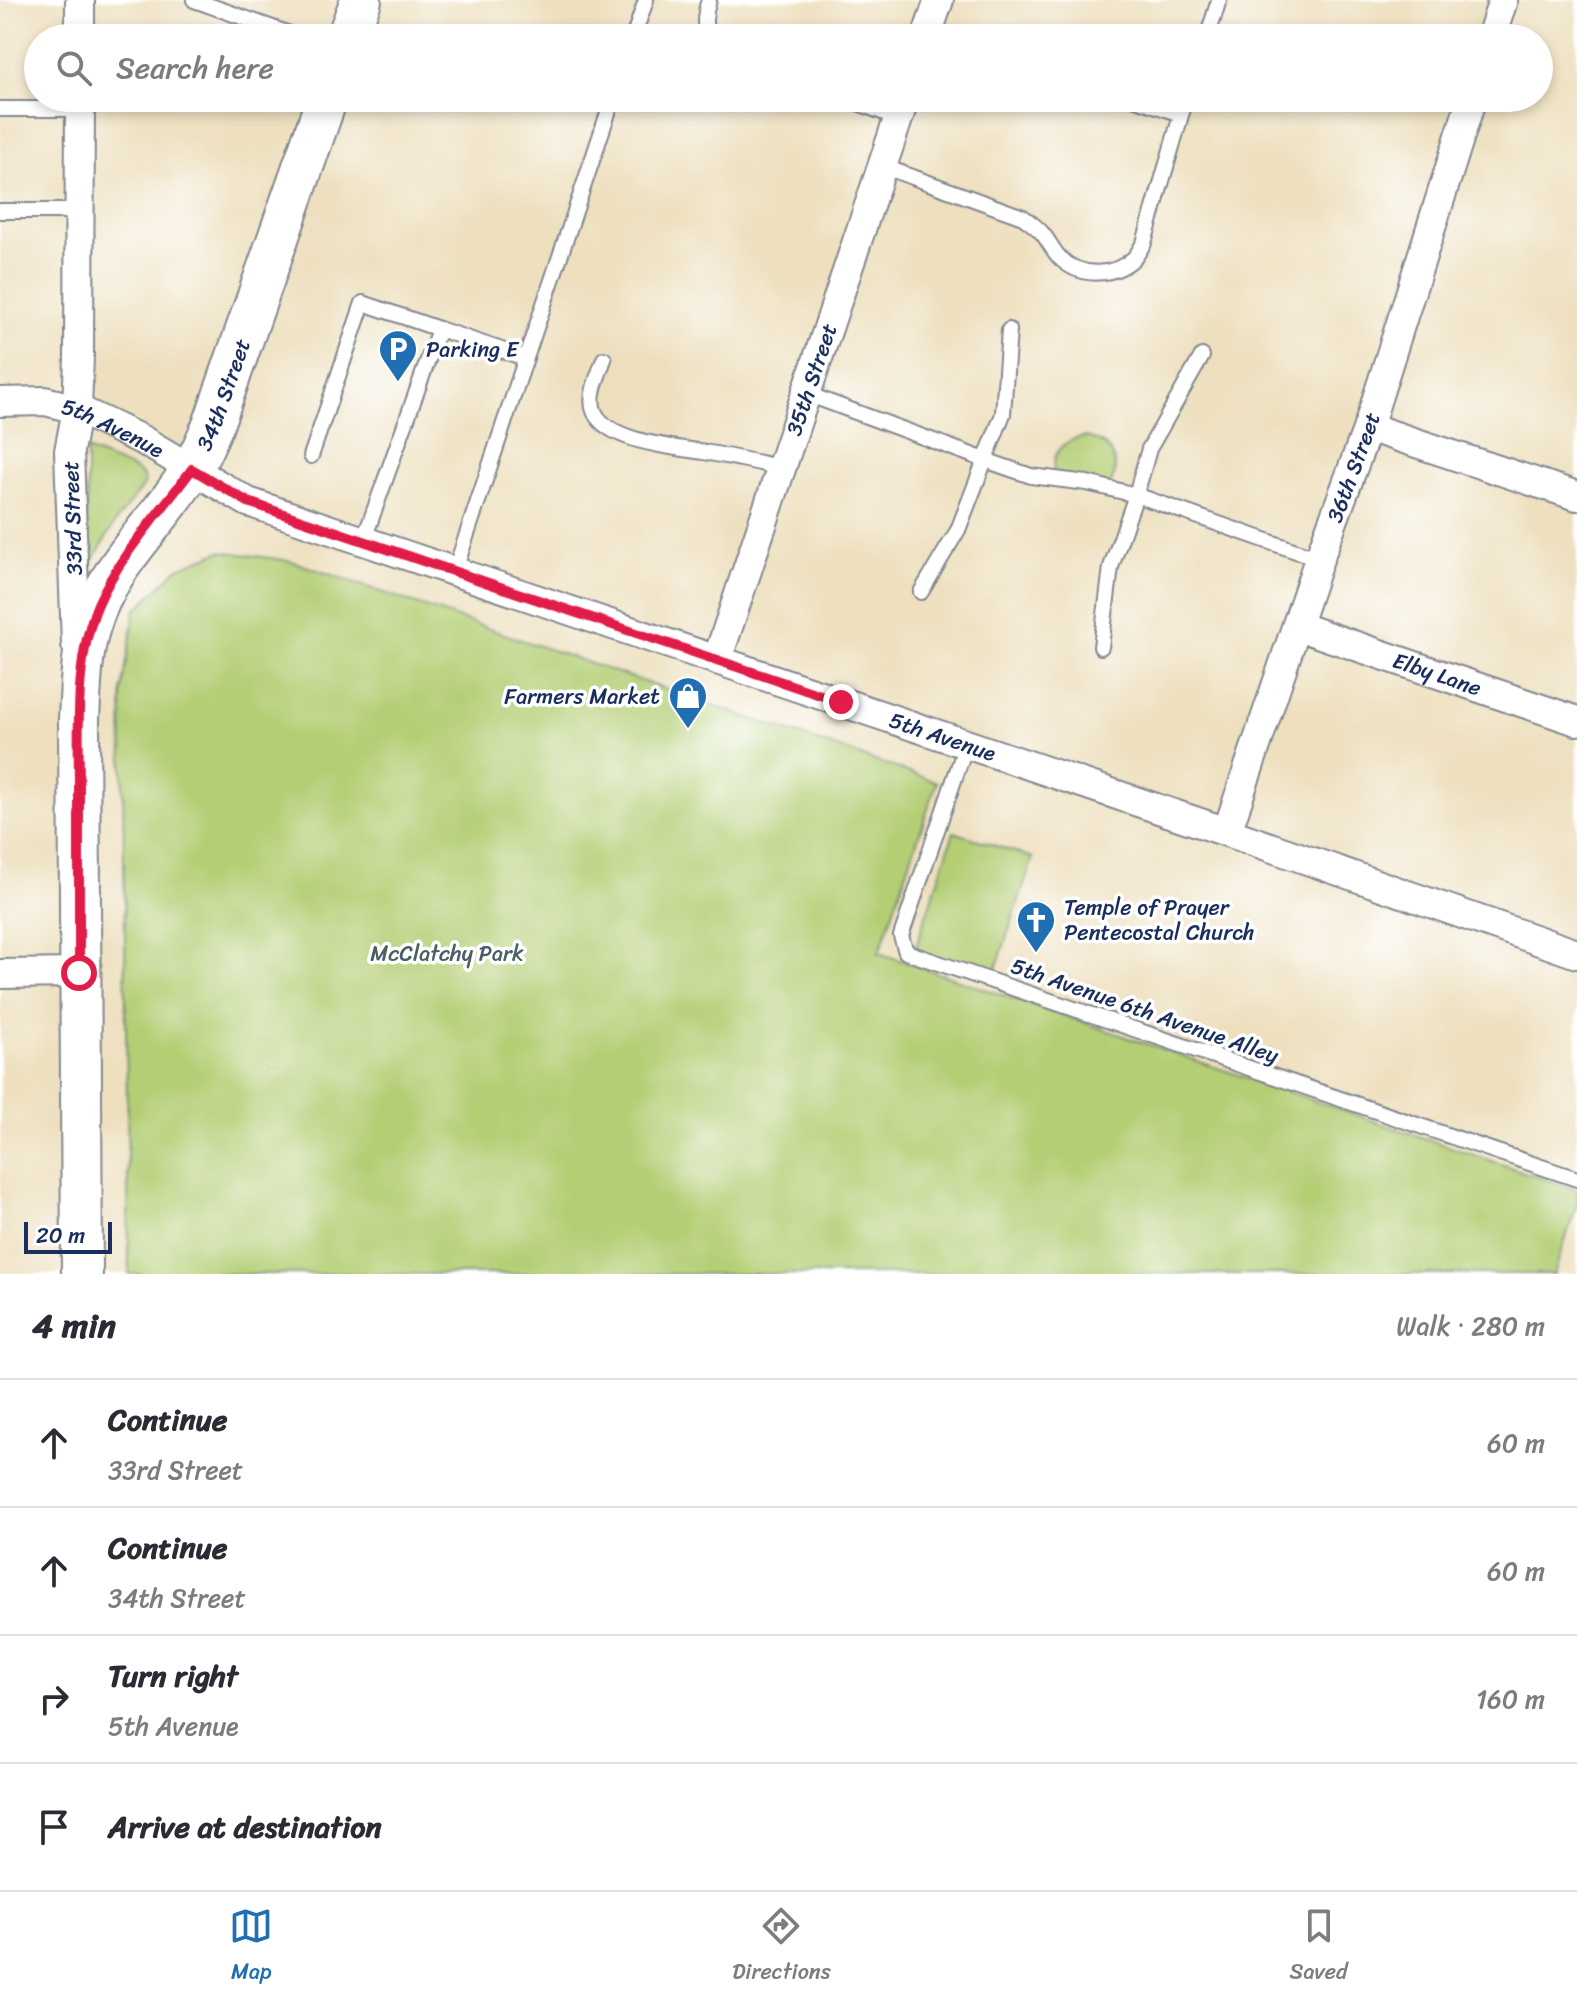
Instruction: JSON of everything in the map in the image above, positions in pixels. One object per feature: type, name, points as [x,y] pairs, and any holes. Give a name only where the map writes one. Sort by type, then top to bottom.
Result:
[{"type":"street","points":[[80,0],[80,24]]},
{"type":"street","points":[[352,24],[361,0]]},
{"type":"street","points":[[938,24],[939,0]]},
{"type":"street","points":[[1495,24],[1503,0]]},
{"type":"street","name":"33rd Street","points":[[80,112],[77,409],[69,451],[79,718],[82,1274]]},
{"type":"street","name":"34th Street","points":[[79,718],[84,651],[90,625],[112,578],[192,469],[213,425],[322,112]]},
{"type":"street","name":"35th Street","points":[[717,660],[900,112]]},
{"type":"street","name":"36th Street","points":[[1227,832],[1319,559],[1368,427],[1468,112]]},
{"type":"street","name":"5th Avenue","points":[[0,402],[45,401],[77,409],[144,441],[248,502],[1227,832],[1577,954]]},
{"type":"street","points":[[1368,427],[1577,496]]},
{"type":"street","name":"Elby Lane","points":[[1297,626],[1577,721]]},
{"type":"street","points":[[0,974],[79,973]]},
{"type":"lane","points":[[194,0],[262,24]]},
{"type":"lane","points":[[638,24],[646,0]]},
{"type":"lane","points":[[705,24],[709,0]]},
{"type":"lane","points":[[1211,24],[1219,0]]},
{"type":"lane","points":[[0,109],[24,107]]},
{"type":"lane","points":[[454,573],[608,112]]},
{"type":"lane","points":[[882,166],[1023,217],[1040,230],[1060,257],[1071,266],[1086,272],[1104,273],[1116,270],[1134,258],[1144,243],[1181,114],[1175,112]]},
{"type":"lane","points":[[0,211],[80,211]]},
{"type":"lane","points":[[311,456],[363,303],[525,358]]},
{"type":"lane","points":[[363,542],[439,329]]},
{"type":"lane","points":[[921,592],[962,521],[1003,414],[1009,330]]},
{"type":"lane","points":[[1101,647],[1111,567],[1149,449],[1202,356]]},
{"type":"lane","points":[[604,359],[592,399],[595,414],[607,427],[653,445],[782,468]]},
{"type":"lane","points":[[807,394],[1031,476],[1101,485],[1136,495],[1319,559]]},
{"type":"lane","name":"5th Avenue 6th Avenue Alley","points":[[966,745],[901,936],[906,952],[1577,1179]]},
{"type":"green space","points":[[1086,437],[1109,449],[1115,470],[1109,487],[1054,478],[1054,462],[1060,449],[1070,441]]},
{"type":"green space","points":[[87,450],[136,470],[145,483],[87,567]]},
{"type":"green space","name":"McClatchy Park","points":[[221,551],[291,561],[937,782],[879,953],[1577,1190],[1577,1204],[1554,1274],[129,1274],[122,691],[135,611],[178,568]]},
{"type":"green space","points":[[954,832],[1033,858],[993,978],[914,952]]},
{"type":"place","name":"Parking E","points":[[398,383]]},
{"type":"place","name":"Farmers Market","points":[[688,730]]},
{"type":"place","name":"Temple of Prayer Pentecostal Church","points":[[1036,954]]},
{"type":"route","points":[[79,973],[79,718],[84,651],[90,625],[112,578],[192,469],[248,502],[841,702]]}]
